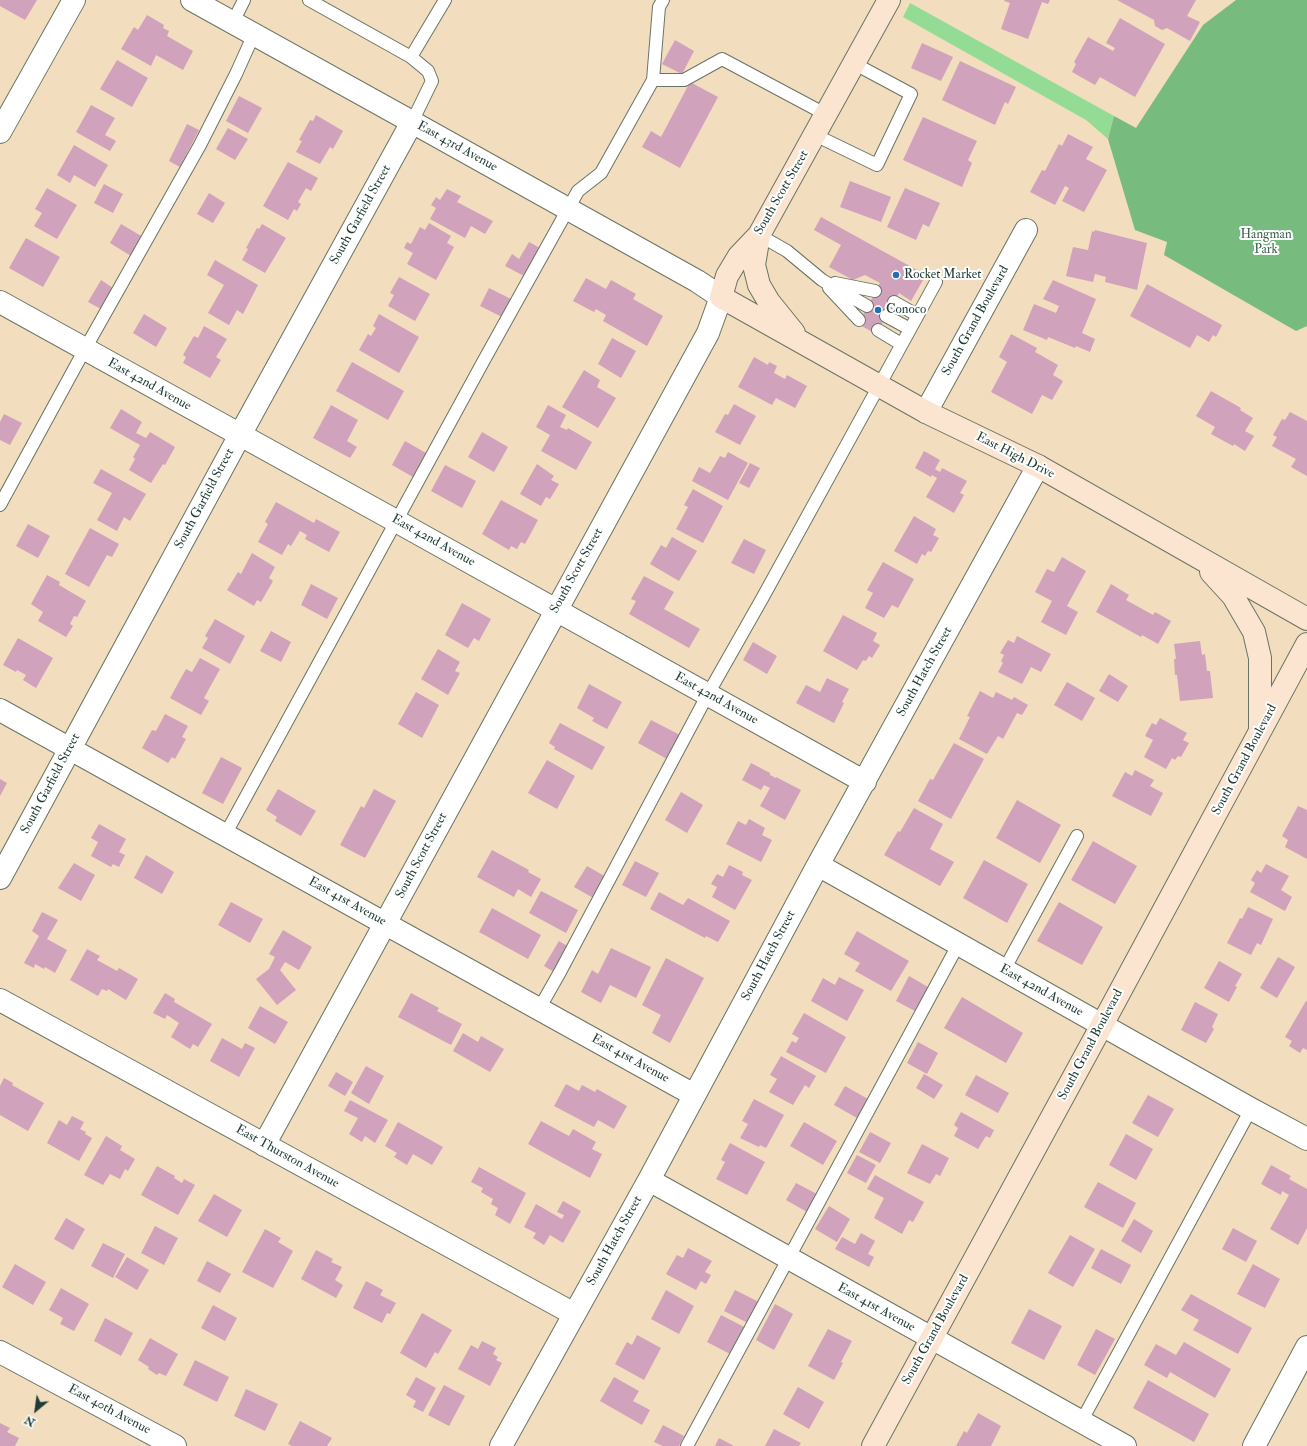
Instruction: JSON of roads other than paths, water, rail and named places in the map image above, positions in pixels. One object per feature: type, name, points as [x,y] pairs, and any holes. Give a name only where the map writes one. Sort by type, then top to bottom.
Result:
[{"type":"main road","name":"South Scott Street","points":[[721,296],[727,276],[739,256],[759,235],[890,0]]},
{"type":"main road","points":[[759,235],[754,265],[759,285],[769,302],[803,344]]},
{"type":"main road","name":"East High Drive","points":[[721,296],[803,344],[926,412],[1038,466],[1307,619]]},
{"type":"main road","points":[[1195,555],[1233,596],[1254,632],[1260,658],[1260,731]]},
{"type":"main road","name":"South Grand Boulevard","points":[[873,1446],[1307,644]]},
{"type":"street","points":[[0,132],[74,0]]},
{"type":"street","name":"East 43rd Avenue","points":[[192,0],[721,296]]},
{"type":"street","name":"South Garfield Street","points":[[0,878],[240,435],[412,122]]},
{"type":"street","name":"South Grand Boulevard","points":[[926,412],[1026,230]]},
{"type":"street","name":"South Scott Street","points":[[264,1145],[555,610],[708,333],[721,296]]},
{"type":"street","name":"East 42nd Avenue","points":[[0,302],[865,782]]},
{"type":"street","name":"South Hatch Street","points":[[500,1446],[649,1180],[818,865],[1038,466]]},
{"type":"street","name":"East 41st Avenue","points":[[0,710],[694,1094]]},
{"type":"street","name":"East 42nd Avenue","points":[[818,865],[958,945],[1307,1139]]},
{"type":"street","name":"East Thurston Avenue","points":[[0,1000],[574,1314]]},
{"type":"street","name":"East 41st Avenue","points":[[649,1180],[1125,1446]]},
{"type":"street","points":[[1254,1446],[1307,1347]]},
{"type":"street","name":"East 40th Avenue","points":[[0,1352],[175,1446]]},
{"type":"lane","points":[[233,22],[244,0]]},
{"type":"lane","points":[[308,0],[411,58],[428,71],[432,80],[412,122]]},
{"type":"lane","points":[[411,58],[445,0]]},
{"type":"lane","points":[[225,835],[578,191],[601,172],[653,80],[659,6],[663,0]]},
{"type":"lane","points":[[0,505],[85,349],[200,145],[236,74],[254,34]]},
{"type":"lane","points":[[653,80],[684,80],[722,59],[827,114]]},
{"type":"lane","points":[[815,135],[877,165],[911,94],[855,64]]},
{"type":"lane","points":[[759,235],[787,251],[822,280],[859,320]]},
{"type":"lane","points":[[822,280],[875,291]]},
{"type":"lane","points":[[822,280],[867,306]]},
{"type":"lane","points":[[539,1009],[564,965],[708,694],[936,282]]},
{"type":"lane","points":[[894,302],[917,315]]},
{"type":"lane","points":[[886,316],[910,329]]},
{"type":"lane","points":[[878,330],[901,344]]},
{"type":"lane","points":[[1004,970],[1077,836]]},
{"type":"lane","points":[[687,1446],[958,945]]},
{"type":"lane","points":[[1081,1422],[1251,1109]]},
{"type":"place","name":"Rocket Market","points":[[896,275]]},
{"type":"place","name":"Conoco","points":[[878,310]]},
{"type":"park label","name":"Hangman Park","points":[[1266,242]]}]
